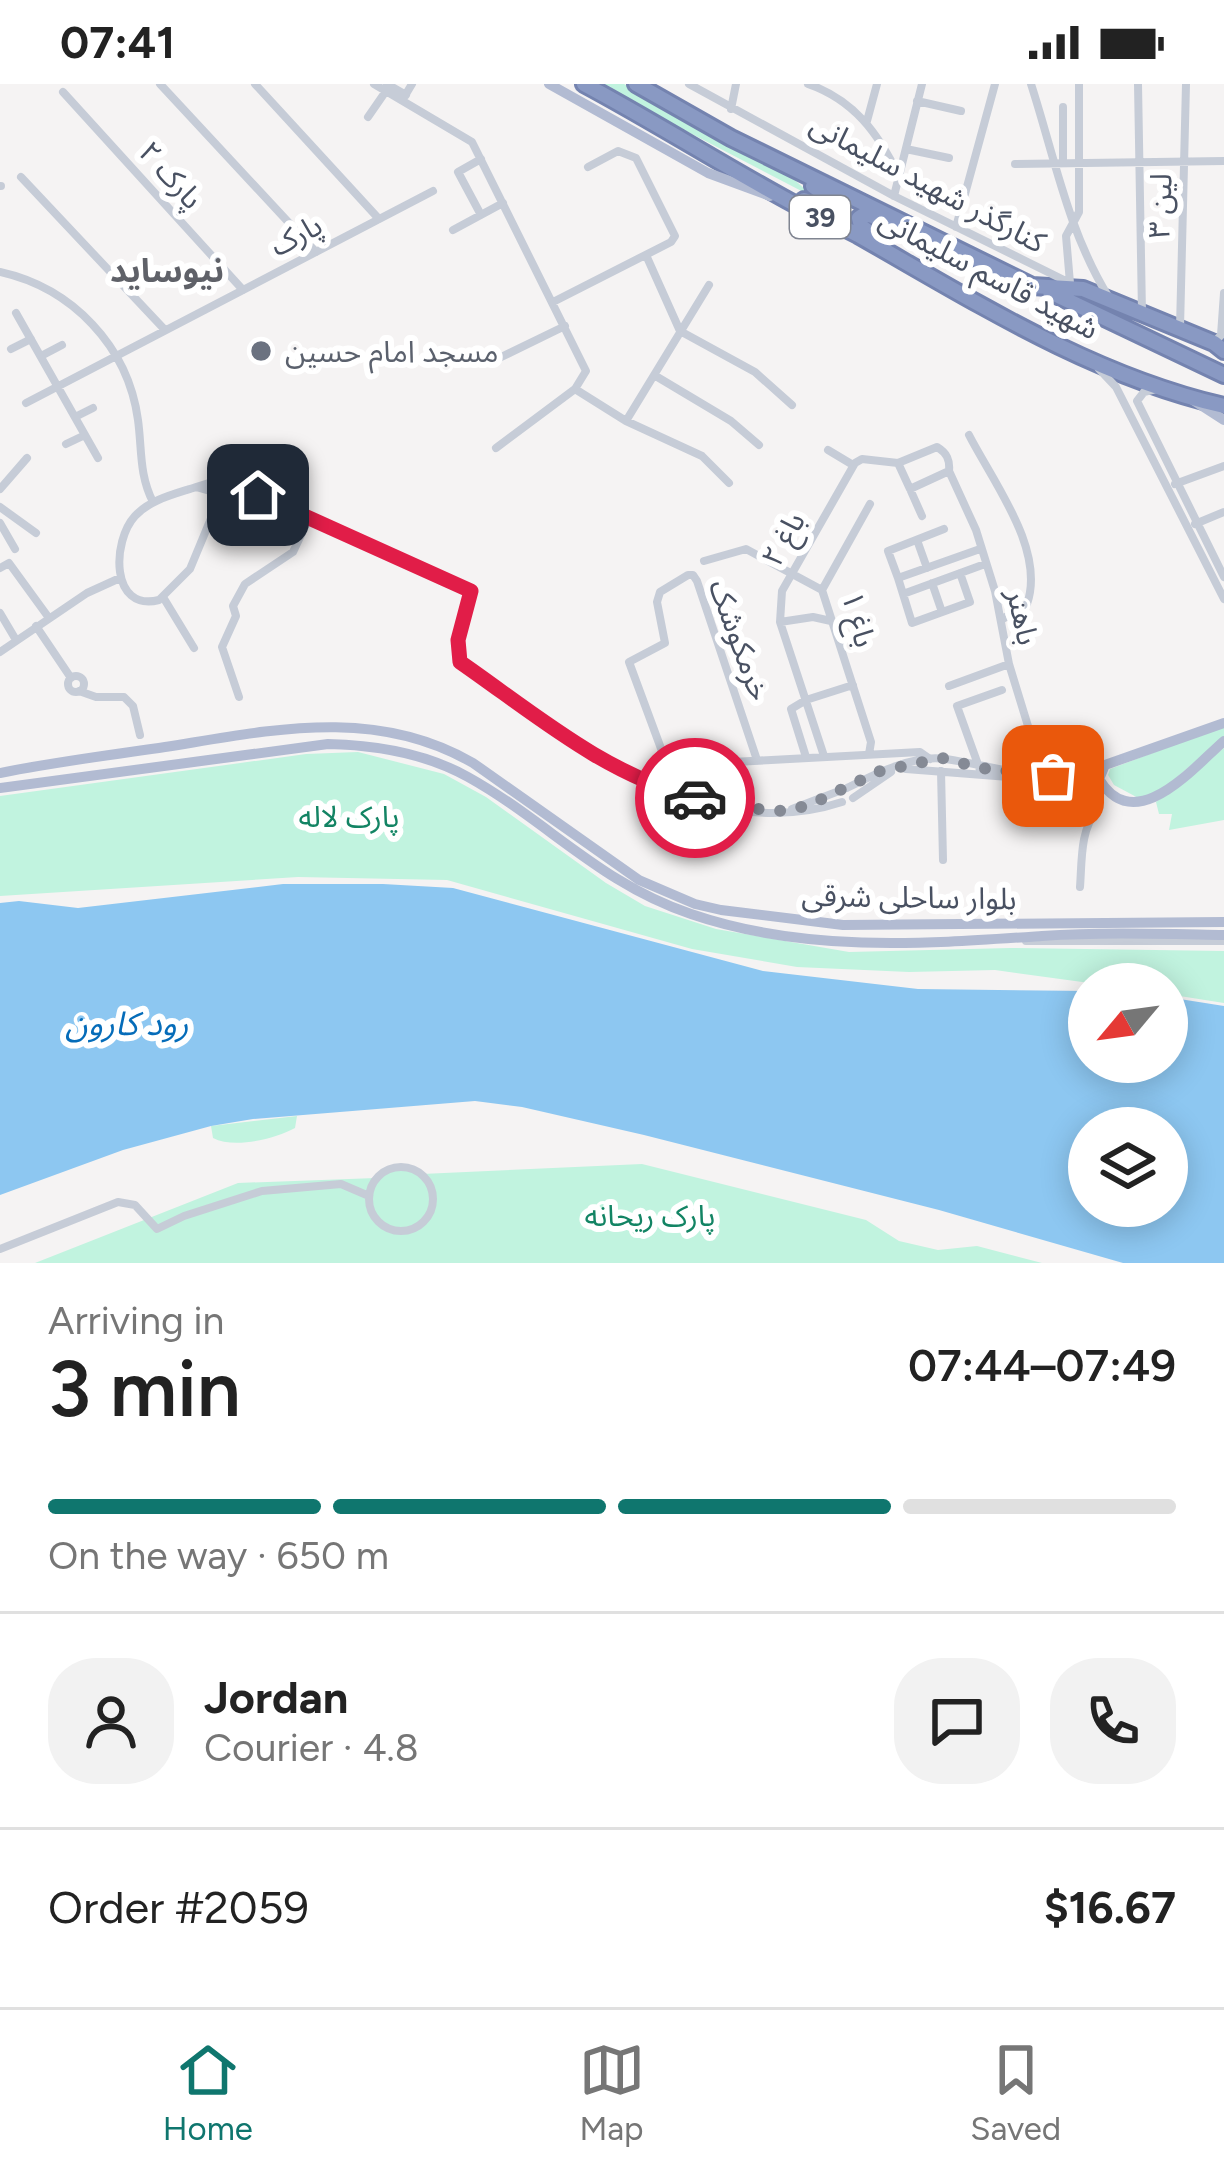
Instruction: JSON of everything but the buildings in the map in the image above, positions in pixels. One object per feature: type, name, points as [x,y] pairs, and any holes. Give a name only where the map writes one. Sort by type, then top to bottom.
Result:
[{"type":"highway","name":"شهید قاسم سلیمانی","points":[[584,84],[897,261],[1084,356],[1185,395]]},
{"type":"highway","name":"شهید قاسم سلیمانی","points":[[636,84],[777,161],[1043,288],[1074,287],[1221,346]]},
{"type":"highway","points":[[652,84],[667,102]]},
{"type":"highway","points":[[755,180],[816,205],[827,203],[822,192],[777,161]]},
{"type":"highway","points":[[897,261],[861,226],[862,215],[931,234]]},
{"type":"highway","name":"39","points":[[1043,288],[1224,375]]},
{"type":"highway","name":"39","points":[[1185,395],[1224,406]]},
{"type":"main road","points":[[548,84],[708,173],[798,206]]},
{"type":"main road","points":[[1185,395],[1224,420]]},
{"type":"main road","points":[[1224,723],[1105,765],[1099,784],[1127,801],[1157,798],[1224,741]]},
{"type":"main road","name":"بلوار ساحلی شرقی","points":[[0,773],[262,731],[328,724],[393,730],[434,742],[498,779],[640,880],[695,904],[808,922],[1224,922]]},
{"type":"main road","points":[[262,731],[257,740],[264,747],[307,741],[328,744]]},
{"type":"main road","name":"بلوار ساحلی شرقی","points":[[0,788],[328,744],[388,749],[466,776],[633,892],[692,915],[823,941],[950,944],[1224,938]]},
{"type":"main road","points":[[178,745],[216,748],[220,754],[216,759]]},
{"type":"main road","points":[[967,923],[964,931],[969,938],[1014,939]]},
{"type":"main road","points":[[939,924],[949,931],[950,944]]},
{"type":"street","points":[[160,84],[316,252]]},
{"type":"street","points":[[255,84],[379,219]]},
{"type":"street","points":[[374,84],[466,136],[586,371],[575,388],[496,448]]},
{"type":"street","points":[[404,98],[412,84]]},
{"type":"street","name":"کنارگذر شهید سلیمانی","points":[[689,84],[1074,287]]},
{"type":"street","points":[[730,109],[736,84]]},
{"type":"street","points":[[808,84],[833,88],[866,122],[899,176]]},
{"type":"street","points":[[866,122],[877,84]]},
{"type":"street","points":[[894,196],[922,84]]},
{"type":"street","points":[[956,227],[995,84]]},
{"type":"street","points":[[1031,84],[1060,161],[1072,223],[1089,266],[1110,299]]},
{"type":"street","points":[[1074,287],[1066,236],[1079,212],[1079,84]]},
{"type":"street","points":[[1138,84],[1142,313]]},
{"type":"street","name":"لین ۳","points":[[1180,328],[1186,84]]},
{"type":"street","points":[[368,117],[386,88]]},
{"type":"street","name":"پارک ۲","points":[[63,92],[244,290]]},
{"type":"street","points":[[917,101],[961,111]]},
{"type":"street","points":[[1060,161],[1063,107]]},
{"type":"street","points":[[906,149],[949,158]]},
{"type":"street","points":[[553,302],[671,242],[674,229],[636,158],[618,151],[588,166]]},
{"type":"street","points":[[481,159],[458,172],[481,215]]},
{"type":"street","points":[[1016,164],[1224,161]]},
{"type":"street","points":[[21,177],[165,330]]},
{"type":"street","name":"پارک","points":[[26,403],[433,191]]},
{"type":"street","points":[[453,230],[503,203]]},
{"type":"street","points":[[646,255],[680,331],[755,372],[792,405]]},
{"type":"street","points":[[0,272],[58,296],[80,312],[118,355],[138,416],[142,473],[152,502]]},
{"type":"street","points":[[626,422],[709,285]]},
{"type":"street","points":[[1221,346],[1224,293]]},
{"type":"street","points":[[16,313],[98,458]]},
{"type":"street","points":[[495,360],[565,326]]},
{"type":"street","points":[[11,349],[31,339]]},
{"type":"street","points":[[40,356],[62,346]]},
{"type":"street","points":[[1084,356],[1111,380],[1224,599]]},
{"type":"street","points":[[655,375],[730,421],[759,445]]},
{"type":"street","points":[[575,388],[626,422],[702,457],[729,482]]},
{"type":"street","points":[[1164,388],[1144,392],[1137,401],[1224,576]]},
{"type":"street","points":[[1128,410],[1130,404],[1139,405]]},
{"type":"street","points":[[76,417],[93,408]]},
{"type":"street","points":[[66,444],[85,435]]},
{"type":"street","points":[[969,435],[1013,520],[1032,572],[1027,604],[1000,620]]},
{"type":"street","points":[[828,450],[853,465],[862,459],[898,463],[938,447],[947,455],[949,471],[910,489]]},
{"type":"street","points":[[0,489],[27,458]]},
{"type":"street","points":[[898,463],[922,516]]},
{"type":"street","name":"باغ ۲","points":[[780,622],[782,591],[853,465]]},
{"type":"street","points":[[1175,484],[1224,466]]},
{"type":"street","name":"باهنر","points":[[949,471],[976,530],[1042,776]]},
{"type":"street","points":[[245,489],[233,493],[216,511],[190,568],[163,597],[149,602],[130,596],[120,578],[120,557],[130,521],[152,502],[212,482],[245,489],[471,591],[458,640],[460,662],[580,748],[650,783],[730,807],[813,812],[853,798],[883,776],[909,767]]},
{"type":"street","points":[[196,487],[211,491],[216,511]]},
{"type":"street","name":"باغ ۱","points":[[869,754],[871,742],[822,590],[870,504]]},
{"type":"street","points":[[0,508],[36,533]]},
{"type":"street","points":[[1195,524],[1224,512]]},
{"type":"street","points":[[239,697],[222,647],[236,616],[233,606],[245,584],[293,552],[309,518]]},
{"type":"street","points":[[0,524],[15,549]]},
{"type":"street","points":[[944,530],[888,550],[912,623],[970,602],[960,573]]},
{"type":"street","points":[[917,540],[927,568]]},
{"type":"street","points":[[704,561],[746,549],[822,590]]},
{"type":"street","points":[[898,578],[980,549]]},
{"type":"street","points":[[0,568],[9,562],[49,618]]},
{"type":"street","points":[[903,593],[985,564]]},
{"type":"street","name":"خرمکوشک","points":[[757,760],[697,581],[688,575],[660,592],[662,646],[630,658],[636,691],[666,762],[678,765],[920,752],[940,765]]},
{"type":"street","points":[[0,652],[87,593],[120,578]]},
{"type":"street","points":[[932,583],[942,612]]},
{"type":"street","points":[[163,597],[194,648]]},
{"type":"street","points":[[0,613],[16,640]]},
{"type":"street","points":[[824,756],[780,622],[813,617],[832,622]]},
{"type":"street","points":[[36,626],[71,678],[83,680],[79,692],[96,698],[119,694],[133,706],[140,735]]},
{"type":"street","points":[[949,686],[1009,664]]},
{"type":"street","points":[[806,757],[791,710],[806,700],[853,685]]},
{"type":"street","points":[[980,773],[957,706],[1002,690]]},
{"type":"street","points":[[785,811],[880,771],[909,767],[940,765],[1099,784],[1096,810],[1089,818],[1080,887]]},
{"type":"street","points":[[940,765],[944,860]]},
{"type":"street","points":[[980,773],[1073,775],[1105,765]]},
{"type":"street","points":[[843,790],[853,798]]},
{"type":"street","points":[[842,802],[843,790]]},
{"type":"street","points":[[1062,817],[1089,818]]},
{"type":"street","points":[[403,1167],[422,1174],[433,1200],[419,1225],[401,1231],[381,1224],[369,1196],[376,1178],[403,1167]]},
{"type":"street","points":[[0,1250],[118,1202],[135,1205],[157,1229],[262,1191],[341,1184],[369,1196]]},
{"type":"green space","points":[[596,84],[624,84],[796,181],[813,197]]},
{"type":"green space","points":[[1224,726],[1224,737],[1156,795],[1142,800],[1114,785],[1108,775],[1110,769]]},
{"type":"green space","points":[[1224,748],[1224,820],[1169,830],[1172,814],[1159,814],[1156,802]]},
{"type":"green space","name":"پارک لاله","points":[[358,752],[444,774],[486,797],[645,906],[716,929],[849,952],[1224,951],[1224,1003],[1188,997],[1188,963],[1068,963],[1068,980],[995,970],[797,967],[692,949],[447,880],[298,877],[0,896],[0,796],[306,754]]},
{"type":"green space","points":[[297,1116],[295,1128],[266,1139],[232,1143],[213,1138],[211,1126]]},
{"type":"green space","name":"پارک ریحانه","points":[[642,1164],[866,1220],[899,1241],[938,1250],[977,1246],[1042,1263],[35,1263],[238,1183],[376,1178],[404,1165],[422,1174]]},
{"type":"water","name":"رود کارون","points":[[283,884],[453,888],[763,971],[918,989],[1068,991],[1068,1083],[1188,1083],[1188,1000],[1224,1006],[1224,1263],[1123,1263],[939,1210],[644,1135],[475,1101],[211,1126],[123,1150],[0,1195],[0,903],[78,908]]},
{"type":"way so far","points":[[695,798],[730,807],[785,811],[809,805],[880,771],[942,758],[980,768],[1053,776]]},
{"type":"place","name":"مسجد امام حسین","points":[[261,351]]},
{"type":"district","name":"نیوساید","points":[[167,270]]},
{"type":"route","points":[[258,495],[471,591],[458,640],[460,662],[580,748],[650,783],[695,798]]}]
